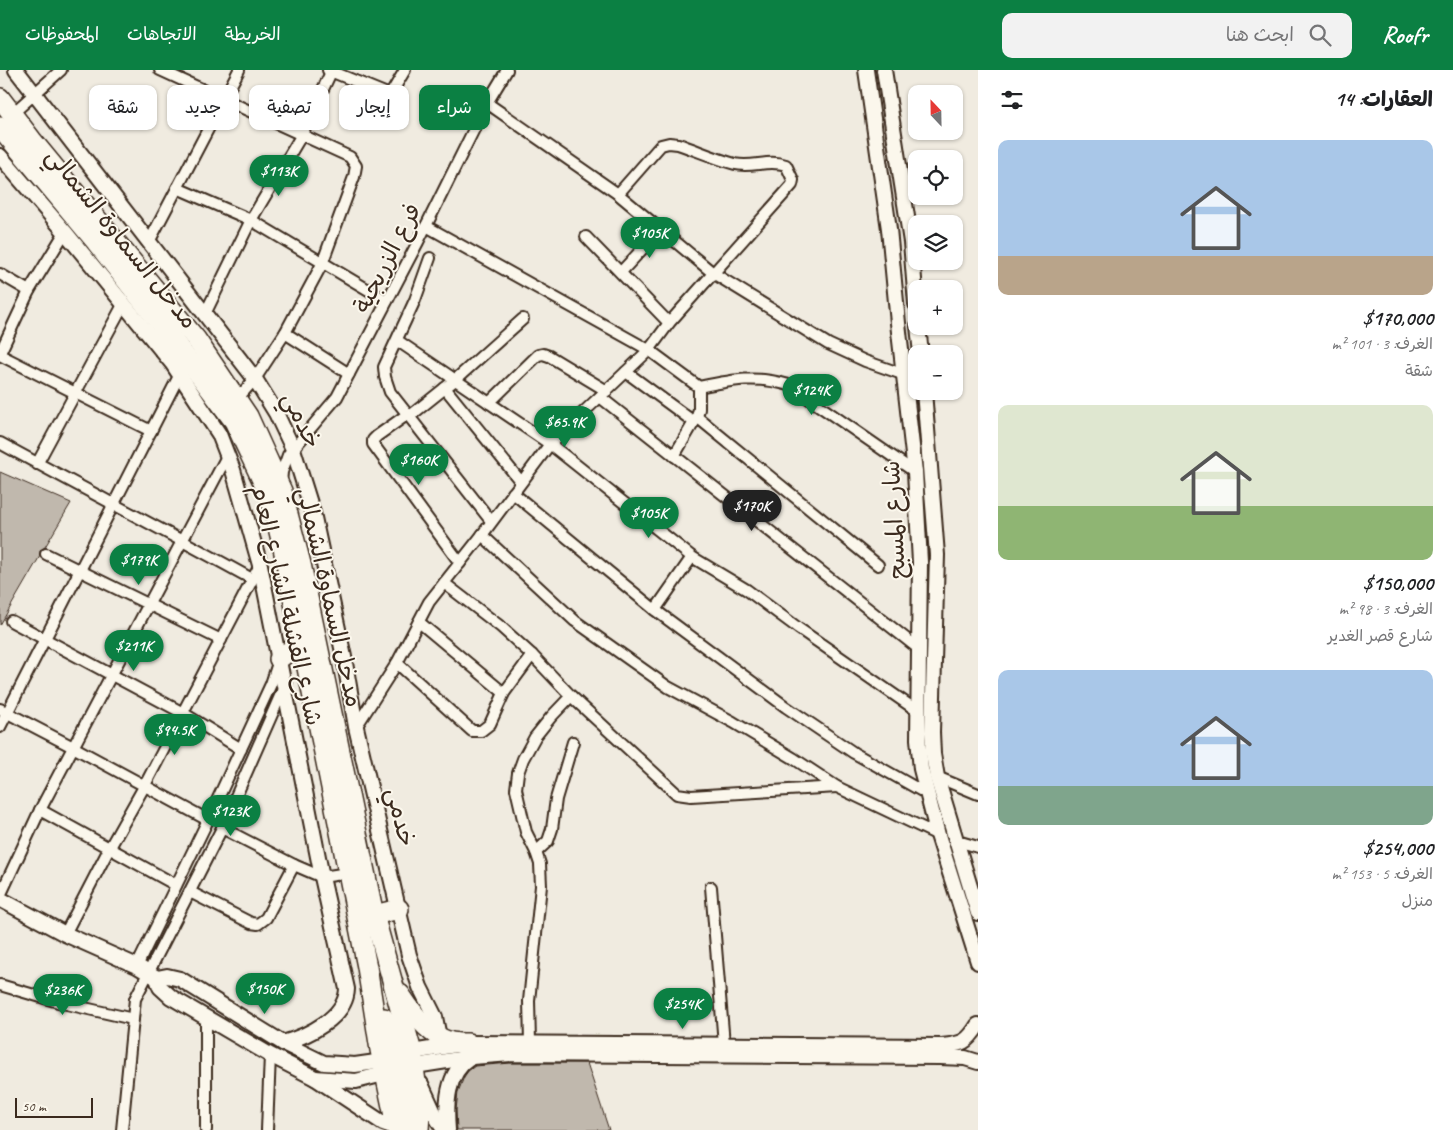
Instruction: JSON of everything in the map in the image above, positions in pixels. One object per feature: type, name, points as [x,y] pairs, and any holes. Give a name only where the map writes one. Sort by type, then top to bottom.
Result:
[{"type":"highway","name":"مدخل السماوة الشمالي","points":[[0,98],[6,121],[96,242],[234,421],[271,499],[283,548],[367,967],[398,1063],[420,1113],[419,1130]]},
{"type":"highway","name":"مدخل السماوة الشمالي","points":[[6,121],[196,339],[248,416],[282,491],[301,564],[383,951],[398,1063]]},
{"type":"highway","points":[[279,659],[301,642]]},
{"type":"highway","points":[[374,915],[399,909]]},
{"type":"highway","points":[[383,951],[396,988],[420,1021],[439,1036],[470,1050]]},
{"type":"highway","points":[[398,1063],[402,1129]]},
{"type":"main road","name":"خدمي","points":[[16,70],[255,378],[276,413],[306,486],[320,541],[344,657],[356,727],[399,909],[414,971],[435,1016],[439,1036]]},
{"type":"main road","name":"شارع المسبح","points":[[866,70],[890,238],[915,472],[920,562],[918,739],[921,769],[938,835],[978,962]]},
{"type":"main road","points":[[884,70],[911,242],[914,280]]},
{"type":"main road","name":"شارع القشلة الشارع العام","points":[[0,156],[172,363],[219,434],[228,456],[260,564],[322,877],[347,989],[347,997],[340,1010],[302,1037],[283,1043]]},
{"type":"main road","points":[[898,323],[908,322]]},
{"type":"main road","name":"شارع المسبح","points":[[925,400],[937,556],[932,732],[937,777],[978,913]]},
{"type":"main road","points":[[0,898],[65,934],[147,972],[180,979],[283,1043],[324,1063],[355,1065],[398,1063],[470,1050],[530,1042],[942,1046],[958,1044],[967,1040],[978,1025]]},
{"type":"main road","points":[[147,972],[171,998],[315,1078],[383,1123],[402,1129]]},
{"type":"main road","points":[[470,1050],[511,1054],[940,1057],[965,1058],[977,1063]]},
{"type":"main road","points":[[448,1130],[451,1084],[455,1073],[470,1050]]},
{"type":"main road","points":[[315,1078],[356,1081],[398,1063]]},
{"type":"main road","points":[[398,1063],[444,1130]]},
{"type":"street","points":[[6,121],[61,70]]},
{"type":"street","points":[[160,70],[192,85]]},
{"type":"street","points":[[231,85],[239,70]]},
{"type":"street","points":[[205,314],[251,220],[301,136],[330,71],[386,94],[392,92],[405,70]]},
{"type":"street","name":"فرع الزريجية","points":[[490,98],[507,70]]},
{"type":"street","points":[[490,105],[618,194],[713,273],[828,344],[865,361],[904,375]]},
{"type":"street","points":[[237,399],[255,378],[285,333],[322,264],[354,177],[356,166],[350,157],[239,107]]},
{"type":"street","points":[[149,242],[207,130]]},
{"type":"street","name":"فرع الزريجية","points":[[291,452],[337,398],[474,130]]},
{"type":"street","points":[[356,727],[397,662],[430,602],[550,444],[649,350],[669,323],[792,185],[793,180],[786,165],[777,162],[748,165],[735,164],[678,144],[669,143],[661,145],[618,194]]},
{"type":"street","points":[[0,162],[0,171]]},
{"type":"street","points":[[177,188],[251,220],[387,302]]},
{"type":"street","points":[[426,226],[649,350],[699,387],[741,379],[776,382],[789,386],[915,472]]},
{"type":"street","points":[[621,272],[660,230]]},
{"type":"street","points":[[65,232],[29,291],[0,354],[151,430]]},
{"type":"street","points":[[586,237],[669,323]]},
{"type":"street","points":[[430,258],[398,341],[384,367],[385,377],[390,392],[492,521]]},
{"type":"street","points":[[0,274],[29,291]]},
{"type":"street","points":[[37,464],[124,303]]},
{"type":"street","points":[[460,563],[373,444],[373,440],[455,380],[523,319]]},
{"type":"street","points":[[285,333],[349,374]]},
{"type":"street","points":[[398,341],[550,444],[692,557],[747,590],[919,712]]},
{"type":"street","points":[[489,403],[538,356],[544,354],[549,356],[603,394],[674,456],[919,649]]},
{"type":"street","points":[[626,372],[696,420],[878,565]]},
{"type":"street","points":[[0,727],[3,711],[80,570],[180,374]]},
{"type":"street","points":[[674,456],[696,420],[699,387]]},
{"type":"street","points":[[445,388],[521,482]]},
{"type":"street","points":[[0,443],[113,505],[183,540],[252,580]]},
{"type":"street","points":[[265,454],[277,458],[291,452]]},
{"type":"street","points":[[282,491],[282,472],[291,452]]},
{"type":"street","points":[[0,898],[40,810],[73,746],[228,456]]},
{"type":"street","points":[[513,493],[655,610],[786,707],[854,753],[927,794]]},
{"type":"street","points":[[482,535],[575,621],[668,687],[733,722],[837,787],[938,835]]},
{"type":"street","points":[[46,554],[221,640]]},
{"type":"street","points":[[655,610],[692,557]]},
{"type":"street","points":[[65,934],[260,564]]},
{"type":"street","points":[[444,583],[501,627],[532,655],[571,696],[677,794],[691,796],[837,787]]},
{"type":"street","points":[[11,620],[183,713],[241,749]]},
{"type":"street","points":[[419,622],[504,693]]},
{"type":"street","points":[[397,662],[472,731],[480,731],[490,724],[504,693],[532,655]]},
{"type":"street","points":[[147,972],[176,885],[271,684],[279,659]]},
{"type":"street","points":[[122,1130],[135,999],[147,972],[222,828],[284,687]]},
{"type":"street","points":[[530,1042],[529,1000],[541,886],[540,864],[526,832],[516,789],[518,773],[523,759],[551,717],[571,696]]},
{"type":"street","points":[[3,711],[73,746],[208,820]]},
{"type":"street","points":[[536,852],[548,841],[552,829],[556,799],[573,742]]},
{"type":"street","points":[[937,777],[978,794]]},
{"type":"street","points":[[40,810],[176,885]]},
{"type":"street","points":[[222,828],[294,865],[322,877],[348,873]]},
{"type":"street","points":[[957,841],[978,847]]},
{"type":"street","points":[[190,892],[251,923],[258,924],[266,918],[294,865]]},
{"type":"street","points":[[711,887],[724,1044]]},
{"type":"street","points":[[0,985],[58,1002],[133,1019]]},
{"type":"street","points":[[206,1018],[206,1130]]},
{"type":"street","points":[[267,1130],[270,1054]]},
{"type":"building","points":[[0,472],[71,503],[45,547],[40,551],[40,556],[0,625]]},
{"type":"building","points":[[511,1063],[587,1063],[609,1130],[457,1130],[456,1110],[458,1092],[468,1071],[475,1066]]}]
